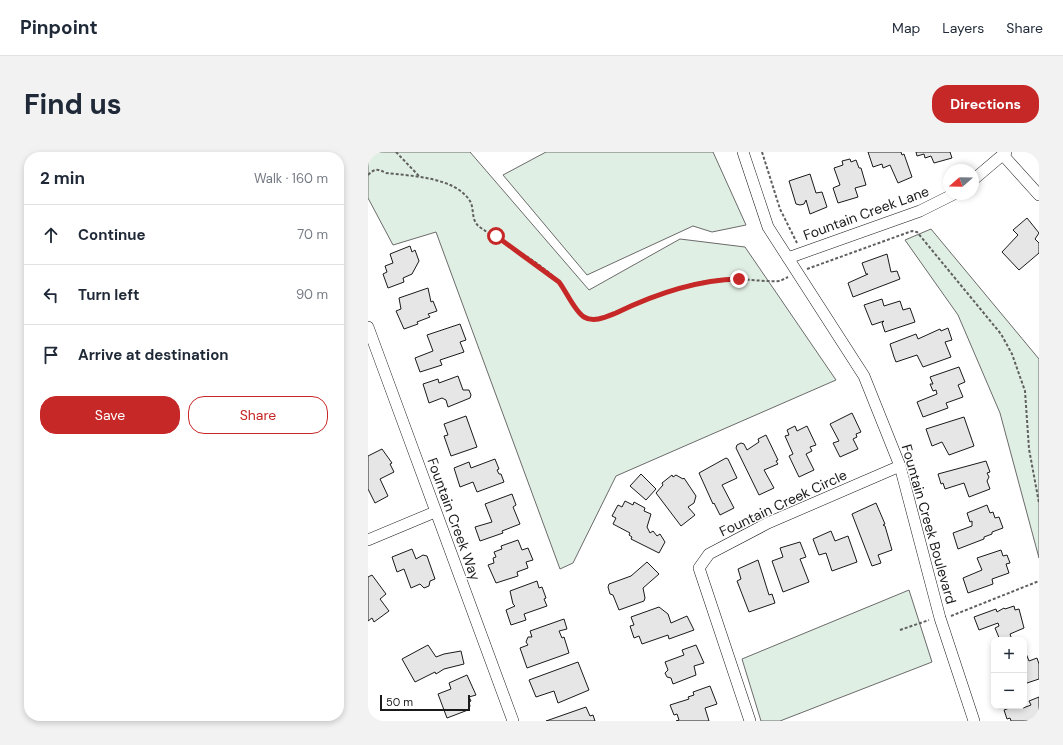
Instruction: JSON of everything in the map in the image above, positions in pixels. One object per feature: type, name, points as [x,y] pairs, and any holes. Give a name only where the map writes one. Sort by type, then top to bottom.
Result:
[{"type":"street","name":"Fountain Creek Boulevard","points":[[743,152],[768,227],[864,376],[900,466],[940,618],[974,721]]},
{"type":"street","points":[[979,175],[1004,154],[1039,195]]},
{"type":"street","name":"Fountain Creek Lane","points":[[788,258],[920,211],[943,200]]},
{"type":"street","name":"Fountain Creek Way","points":[[368,327],[513,721]]},
{"type":"street","name":"Fountain Creek Circle","points":[[750,721],[699,568],[710,554],[768,523],[900,466]]},
{"type":"street","points":[[368,540],[435,512]]},
{"type":"path","points":[[396,152],[420,177]]},
{"type":"path","points":[[762,152],[780,209],[794,238],[814,266],[912,231],[917,232],[1001,334],[1012,354],[1025,391],[1029,455],[1039,503]]},
{"type":"path","points":[[368,175],[374,170],[379,169],[386,173],[420,177],[443,182],[462,193],[469,199],[472,205],[473,216],[478,226],[496,236],[548,273],[567,291],[580,314],[589,319],[603,318],[653,296],[690,284],[722,279],[780,281]]},
{"type":"path","points":[[900,630],[952,615],[1039,581]]},
{"type":"green space","points":[[368,152],[470,152],[589,290],[680,239],[745,247],[836,380],[616,476],[573,563],[560,569],[436,232],[393,245],[368,198]]},
{"type":"green space","points":[[546,152],[713,152],[746,225],[712,232],[693,226],[587,275],[503,175]]},
{"type":"green space","points":[[931,229],[1039,359],[1039,558],[1000,413],[958,315],[905,240]]},
{"type":"green space","points":[[909,590],[932,662],[780,721],[761,721],[742,659]]},
{"type":"building","points":[[868,152],[901,152],[902,155],[904,154],[912,177],[898,183],[890,165],[883,168],[882,164],[873,167]]},
{"type":"building","points":[[916,152],[950,152],[952,158],[934,163],[931,156],[925,158],[924,154],[917,156]]},
{"type":"building","points":[[850,159],[851,162],[856,160],[859,168],[861,168],[866,185],[855,188],[858,197],[838,203],[833,188],[840,185],[834,168],[843,165],[842,161]]},
{"type":"building","points":[[810,174],[816,193],[822,192],[827,207],[810,214],[806,200],[804,204],[796,204],[789,181]]},
{"type":"building","points":[[1027,218],[1039,233],[1035,239],[1039,243],[1039,253],[1019,270],[1002,252],[1018,235],[1013,230]]},
{"type":"building","points":[[410,246],[412,252],[415,250],[419,261],[412,274],[403,278],[404,282],[388,288],[383,274],[387,272],[385,266],[393,263],[390,254]]},
{"type":"building","points":[[887,254],[891,272],[897,271],[900,279],[853,297],[848,283],[868,274],[866,274],[862,263]]},
{"type":"building","points":[[428,288],[431,302],[433,301],[437,311],[428,314],[430,317],[417,322],[418,324],[404,329],[396,311],[401,309],[399,298]]},
{"type":"building","points":[[882,299],[884,306],[900,301],[903,310],[910,308],[915,322],[885,332],[882,323],[884,321],[872,325],[864,305]]},
{"type":"building","points":[[460,324],[466,340],[460,342],[464,352],[440,360],[442,365],[420,372],[415,358],[433,351],[427,335]]},
{"type":"building","points":[[948,328],[952,340],[945,342],[951,357],[923,367],[917,355],[896,362],[890,344],[916,334],[918,339],[940,329],[941,331]]},
{"type":"building","points":[[959,367],[965,382],[958,385],[963,397],[946,403],[948,408],[923,417],[917,402],[937,394],[936,390],[933,391],[930,384],[933,384],[930,377]]},
{"type":"building","points":[[458,376],[463,390],[469,390],[471,395],[470,398],[448,407],[446,400],[442,398],[429,403],[423,384],[438,379],[439,383]]},
{"type":"building","points":[[852,413],[861,432],[856,434],[857,437],[853,439],[858,449],[840,457],[833,443],[839,441],[830,424]]},
{"type":"building","points":[[466,416],[477,447],[451,456],[444,436],[448,435],[444,424]]},
{"type":"building","points":[[964,417],[974,446],[949,455],[942,442],[932,446],[926,429]]},
{"type":"building","points":[[795,426],[797,431],[807,426],[816,445],[810,447],[812,451],[806,454],[814,470],[799,477],[789,456],[793,454],[785,436],[789,435],[787,430]]},
{"type":"building","points":[[766,435],[778,460],[776,461],[778,464],[764,470],[774,488],[759,495],[736,448],[737,445],[741,443],[744,444],[747,450],[759,442],[758,439]]},
{"type":"building","points":[[382,449],[392,463],[390,464],[394,472],[380,479],[388,496],[375,503],[368,489],[368,456]]},
{"type":"building","points":[[726,458],[728,459],[737,478],[722,485],[734,508],[720,515],[714,503],[713,504],[699,473]]},
{"type":"building","points":[[495,459],[499,469],[497,470],[499,474],[501,474],[504,482],[477,492],[473,482],[460,487],[454,468],[469,462],[471,468]]},
{"type":"building","points":[[986,461],[990,472],[987,473],[989,477],[987,481],[990,489],[969,497],[964,483],[945,489],[943,483],[941,484],[938,474]]},
{"type":"building","points":[[641,474],[656,489],[646,500],[630,486]]},
{"type":"building","points":[[672,475],[673,477],[676,475],[683,479],[684,478],[696,496],[694,503],[688,507],[695,515],[681,526],[656,493],[663,485],[662,483]]},
{"type":"building","points":[[512,494],[516,505],[513,507],[520,524],[502,531],[503,533],[480,541],[475,527],[492,522],[485,504]]},
{"type":"building","points":[[625,501],[633,505],[634,502],[645,508],[644,511],[651,514],[647,527],[650,533],[653,531],[657,536],[660,534],[665,542],[659,553],[631,539],[632,537],[629,535],[630,533],[613,524],[616,518],[612,516],[618,505],[622,507]]},
{"type":"building","points":[[876,503],[885,524],[883,525],[885,526],[892,550],[878,555],[881,563],[872,566],[852,514]]},
{"type":"building","points":[[987,505],[990,513],[993,512],[995,518],[999,517],[1003,528],[992,532],[992,534],[984,537],[984,539],[958,549],[953,533],[972,526],[972,521],[970,522],[967,513]]},
{"type":"building","points":[[831,531],[835,541],[848,536],[857,562],[832,571],[826,553],[819,555],[813,539]]},
{"type":"building","points":[[518,540],[522,550],[528,548],[533,560],[526,562],[528,568],[517,572],[518,576],[496,583],[488,565],[494,563],[493,558],[496,557],[494,552],[502,549],[501,546]]},
{"type":"building","points":[[800,542],[806,557],[800,559],[809,582],[783,592],[772,561],[783,557],[780,548]]},
{"type":"building","points":[[412,549],[416,559],[423,555],[427,556],[435,579],[430,581],[429,586],[424,588],[420,584],[411,588],[404,569],[397,572],[392,557]]},
{"type":"building","points":[[1001,550],[1003,556],[1007,555],[1010,563],[1006,564],[1009,573],[992,579],[993,584],[968,593],[963,578],[982,570],[977,558]]},
{"type":"building","points":[[758,560],[769,595],[772,594],[775,603],[749,612],[737,581],[741,579],[738,569]]},
{"type":"building","points":[[647,562],[659,574],[643,588],[645,598],[644,601],[619,610],[613,595],[610,594],[608,587],[609,584],[631,576]]},
{"type":"building","points":[[372,575],[386,594],[380,599],[389,611],[374,622],[372,618],[368,621],[368,577]]},
{"type":"building","points":[[537,581],[539,588],[542,587],[547,606],[524,614],[526,620],[511,625],[506,610],[515,606],[513,604],[510,591]]},
{"type":"building","points":[[1014,606],[1015,610],[1019,609],[1024,628],[1010,634],[1011,637],[999,637],[995,628],[999,626],[998,623],[979,630],[974,617],[996,609],[997,612],[1004,608]]},
{"type":"building","points":[[659,607],[668,614],[671,623],[687,616],[694,630],[669,639],[668,635],[642,644],[639,636],[634,638],[630,626],[634,625],[631,617]]},
{"type":"building","points":[[564,619],[567,629],[559,631],[562,638],[564,637],[569,653],[527,668],[520,648],[528,645],[526,642],[528,637],[532,637],[530,631]]},
{"type":"building","points":[[428,645],[436,657],[461,651],[464,664],[444,669],[436,674],[435,672],[415,682],[402,659]]},
{"type":"building","points":[[696,645],[704,663],[694,666],[696,675],[673,684],[671,678],[667,677],[665,673],[668,670],[665,662],[684,655],[682,650]]},
{"type":"building","points":[[1027,656],[1029,661],[1037,658],[1039,664],[1039,679],[1027,683]]},
{"type":"building","points":[[578,662],[589,690],[558,703],[554,691],[536,697],[529,680]]},
{"type":"building","points":[[467,675],[476,695],[469,697],[471,701],[469,702],[470,706],[468,710],[447,718],[438,694],[451,689],[449,683]]},
{"type":"building","points":[[710,686],[717,704],[705,708],[709,721],[676,721],[679,720],[677,714],[674,715],[670,705],[689,699],[688,697],[694,695],[693,692]]},
{"type":"building","points":[[1039,697],[1039,721],[1011,721],[1010,718],[1007,719],[1004,710],[1027,709],[1027,706],[1031,705],[1029,701]]},
{"type":"building","points":[[586,707],[590,716],[593,715],[595,721],[546,721]]},
{"type":"route","points":[[496,236],[559,282],[567,291],[580,314],[584,318],[589,319],[596,320],[603,318],[653,296],[690,284],[722,279],[739,279]]}]
